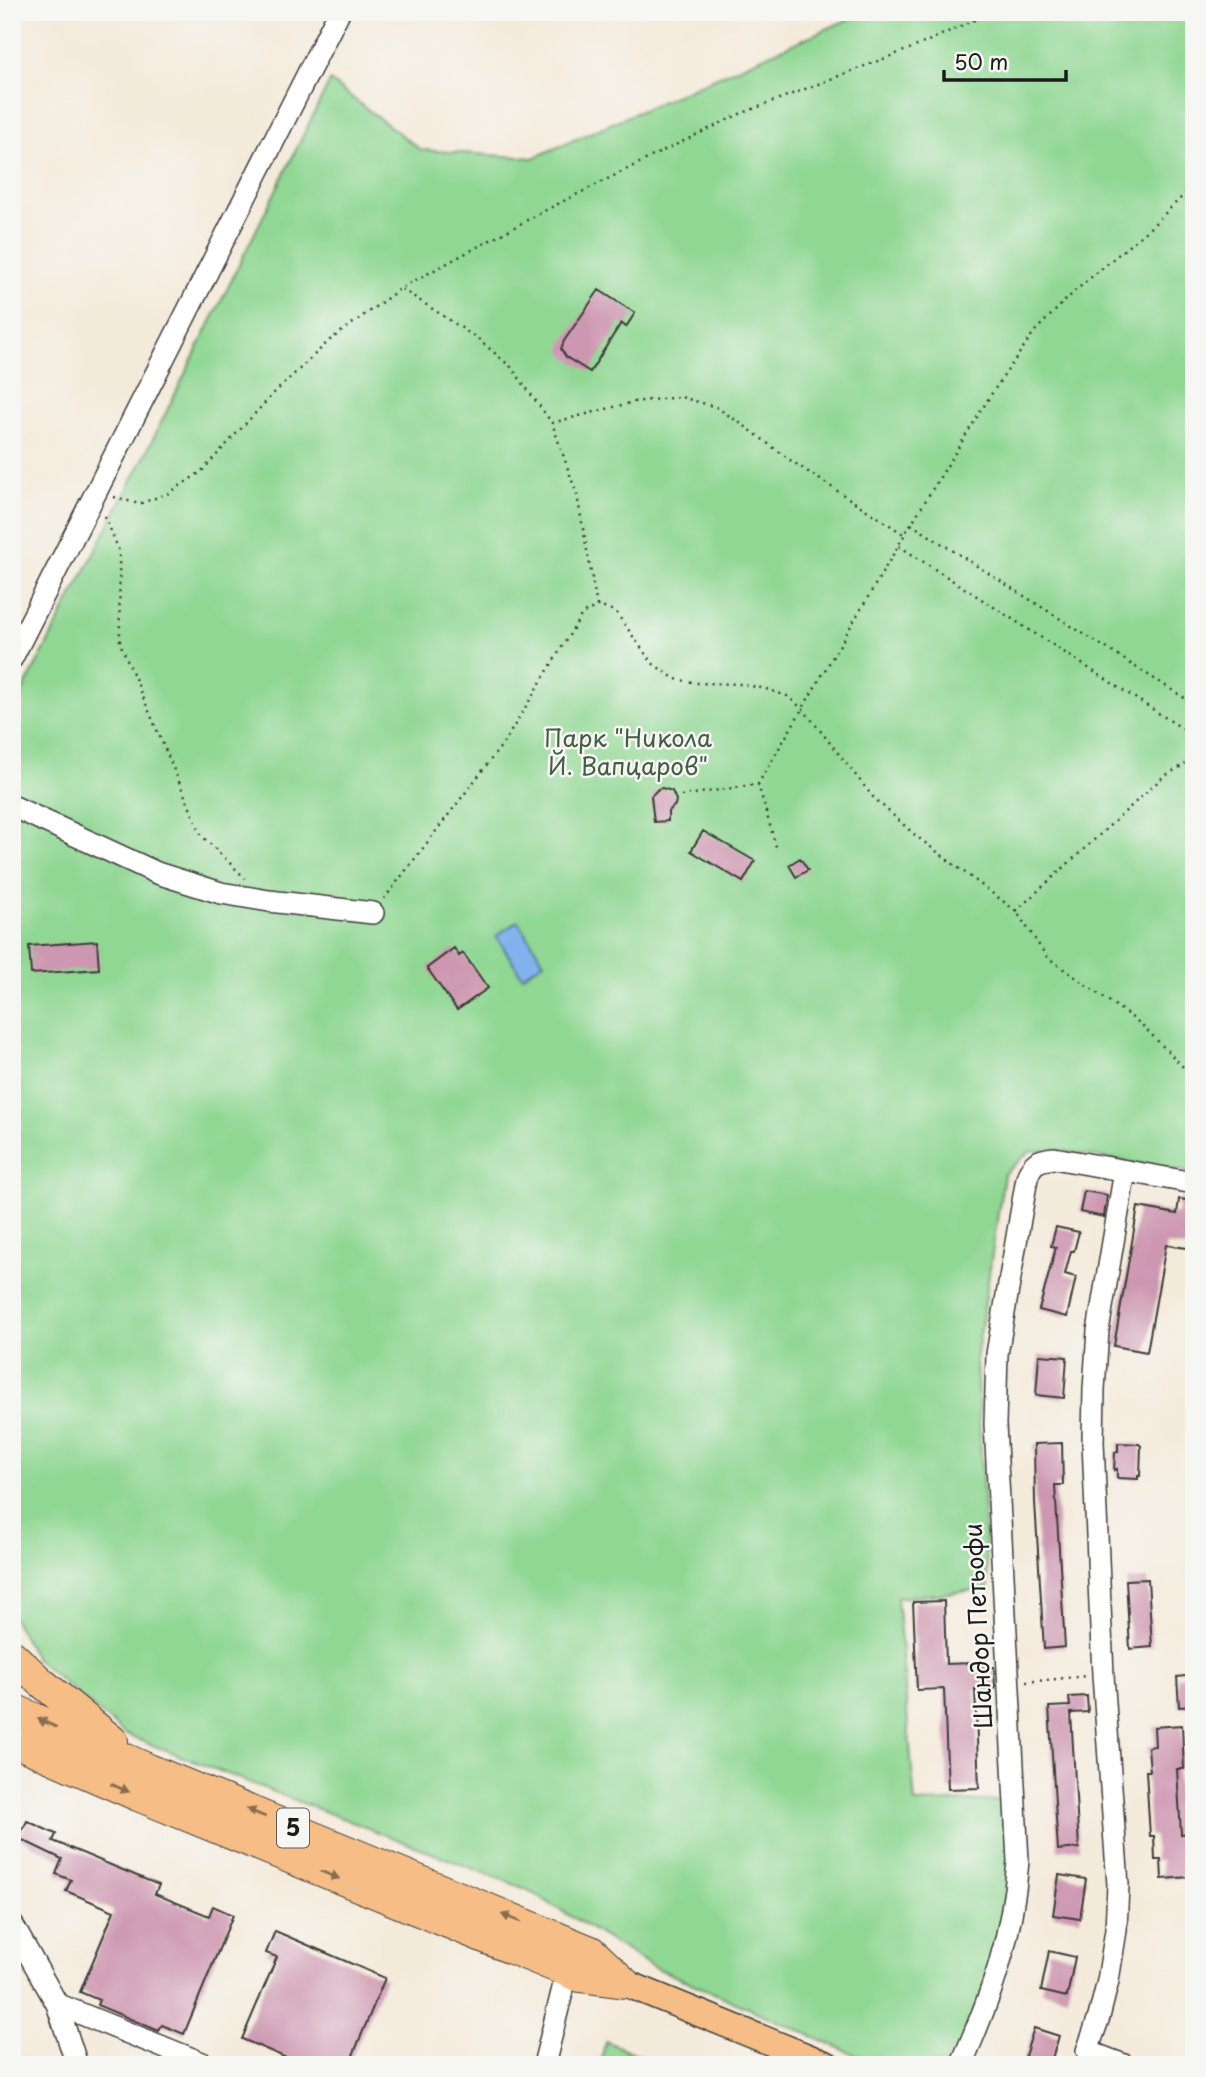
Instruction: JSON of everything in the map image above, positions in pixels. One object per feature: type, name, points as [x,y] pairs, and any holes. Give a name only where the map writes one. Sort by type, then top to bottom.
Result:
[{"type":"highway","points":[[12,1655],[48,1688],[149,1769]]},
{"type":"highway","name":"5","points":[[12,1708],[570,1958]]},
{"type":"highway","name":"5","points":[[12,1741],[138,1796],[570,1958],[591,1951],[625,1983]]},
{"type":"main road","name":"5","points":[[625,1983],[827,2065]]},
{"type":"street","points":[[12,658],[339,12]]},
{"type":"street","points":[[12,806],[157,873],[221,893],[373,913]]},
{"type":"street","name":"Шандор Петьофи","points":[[961,2065],[995,1984],[1007,1942],[1015,1900],[1018,1861],[995,1424],[997,1354],[1027,1178],[1030,1167],[1041,1159],[1054,1158],[1125,1171]]},
{"type":"street","points":[[1124,2065],[1087,2051],[1108,1981],[1116,1930],[1118,1885],[1103,1675],[1093,1442],[1098,1331],[1125,1171],[1194,1183]]},
{"type":"street","points":[[12,1924],[58,2004],[77,2065]]},
{"type":"street","points":[[544,2065],[570,1958]]},
{"type":"street","points":[[58,2004],[207,2065]]},
{"type":"path","points":[[96,492],[139,504],[169,493],[201,472],[273,394],[330,340],[401,288],[547,210],[740,114],[917,46],[992,12]]},
{"type":"path","points":[[777,850],[758,784],[905,534],[992,393],[1034,332],[1075,291],[1194,185]]},
{"type":"path","points":[[401,288],[477,338],[511,367],[552,423],[577,495],[597,606]]},
{"type":"path","points":[[552,423],[633,402],[681,397],[716,407],[790,460],[905,534]]},
{"type":"path","points":[[96,492],[119,551],[120,643],[125,656],[202,836],[269,901]]},
{"type":"path","points":[[911,524],[1194,704]]},
{"type":"path","points":[[899,545],[1194,736]]},
{"type":"path","points":[[373,913],[505,741],[582,614],[597,606],[615,611],[652,663],[675,680],[741,684],[787,696],[803,709],[873,797],[916,836],[1016,911],[1047,957],[1141,1024],[1194,1079]]},
{"type":"path","points":[[1016,911],[1163,777],[1194,759]]},
{"type":"path","points":[[681,796],[758,784]]},
{"type":"path","points":[[1009,1683],[1103,1675]]},
{"type":"green space","name":"Парк \"Никола Й. Вапцаров\"","points":[[865,12],[1194,12],[1194,1173],[1058,1150],[1030,1151],[1004,1174],[976,1361],[988,1589],[897,1598],[915,1803],[1012,1800],[1009,1916],[958,2065],[878,2065],[650,1965],[526,1889],[126,1735],[35,1658],[12,1616],[12,712],[146,453],[330,81],[421,150],[533,158]]},
{"type":"green space","points":[[605,2041],[663,2065],[601,2065]]},
{"type":"water","points":[[518,921],[544,962],[522,976],[496,936]]},
{"type":"building","points":[[599,290],[635,313],[626,327],[621,323],[590,372],[566,357],[561,349]]},
{"type":"building","points":[[662,788],[672,791],[675,805],[668,812],[668,821],[654,822],[651,796]]},
{"type":"building","points":[[703,831],[755,861],[743,882],[691,851]]},
{"type":"building","points":[[800,858],[808,870],[796,877],[789,865]]},
{"type":"building","points":[[97,941],[99,969],[31,974],[29,946]]},
{"type":"building","points":[[454,948],[459,956],[463,953],[488,988],[457,1010],[427,968]]},
{"type":"building","points":[[1084,1191],[1107,1195],[1104,1217],[1080,1212]]},
{"type":"building","points":[[1179,1199],[1194,1201],[1194,1249],[1166,1245],[1147,1352],[1114,1346],[1138,1207],[1177,1214]]},
{"type":"building","points":[[1056,1227],[1079,1232],[1065,1274],[1076,1277],[1067,1317],[1039,1310],[1056,1247],[1051,1246]]},
{"type":"building","points":[[1039,1355],[1067,1357],[1064,1398],[1036,1395]]},
{"type":"building","points":[[1062,1443],[1063,1485],[1055,1485],[1065,1647],[1044,1649],[1034,1444]]},
{"type":"building","points":[[1118,1443],[1141,1446],[1138,1479],[1117,1478],[1117,1469],[1114,1470]]},
{"type":"building","points":[[1148,1579],[1152,1647],[1130,1649],[1126,1580]]},
{"type":"building","points":[[944,1601],[946,1664],[974,1663],[974,1668],[994,1667],[995,1689],[975,1689],[979,1788],[948,1789],[944,1689],[917,1690],[913,1602]]},
{"type":"building","points":[[1194,1675],[1194,1706],[1179,1707],[1177,1677]]},
{"type":"building","points":[[1087,1696],[1088,1712],[1071,1713],[1079,1848],[1058,1850],[1049,1707],[1070,1706],[1069,1697]]},
{"type":"building","points":[[1182,1725],[1184,1769],[1177,1769],[1181,1834],[1188,1833],[1190,1877],[1162,1879],[1161,1860],[1155,1860],[1154,1836],[1150,1836],[1146,1771],[1150,1771],[1148,1747],[1155,1746],[1154,1727]]},
{"type":"building","points":[[27,1821],[56,1834],[53,1841],[159,1885],[155,1894],[209,1916],[213,1906],[233,1915],[184,2034],[162,2025],[159,2031],[97,2005],[99,2000],[80,1992],[114,1911],[66,1891],[71,1880],[56,1874],[62,1859],[18,1838]]},
{"type":"building","points":[[1059,1875],[1086,1879],[1080,1919],[1053,1915]]},
{"type":"building","points":[[275,1931],[385,1978],[349,2065],[303,2065],[242,2039],[277,1957],[266,1953]]},
{"type":"building","points":[[1049,1951],[1075,1957],[1067,1997],[1041,1991]]},
{"type":"building","points":[[1034,2028],[1059,2036],[1050,2065],[1022,2065]]}]
